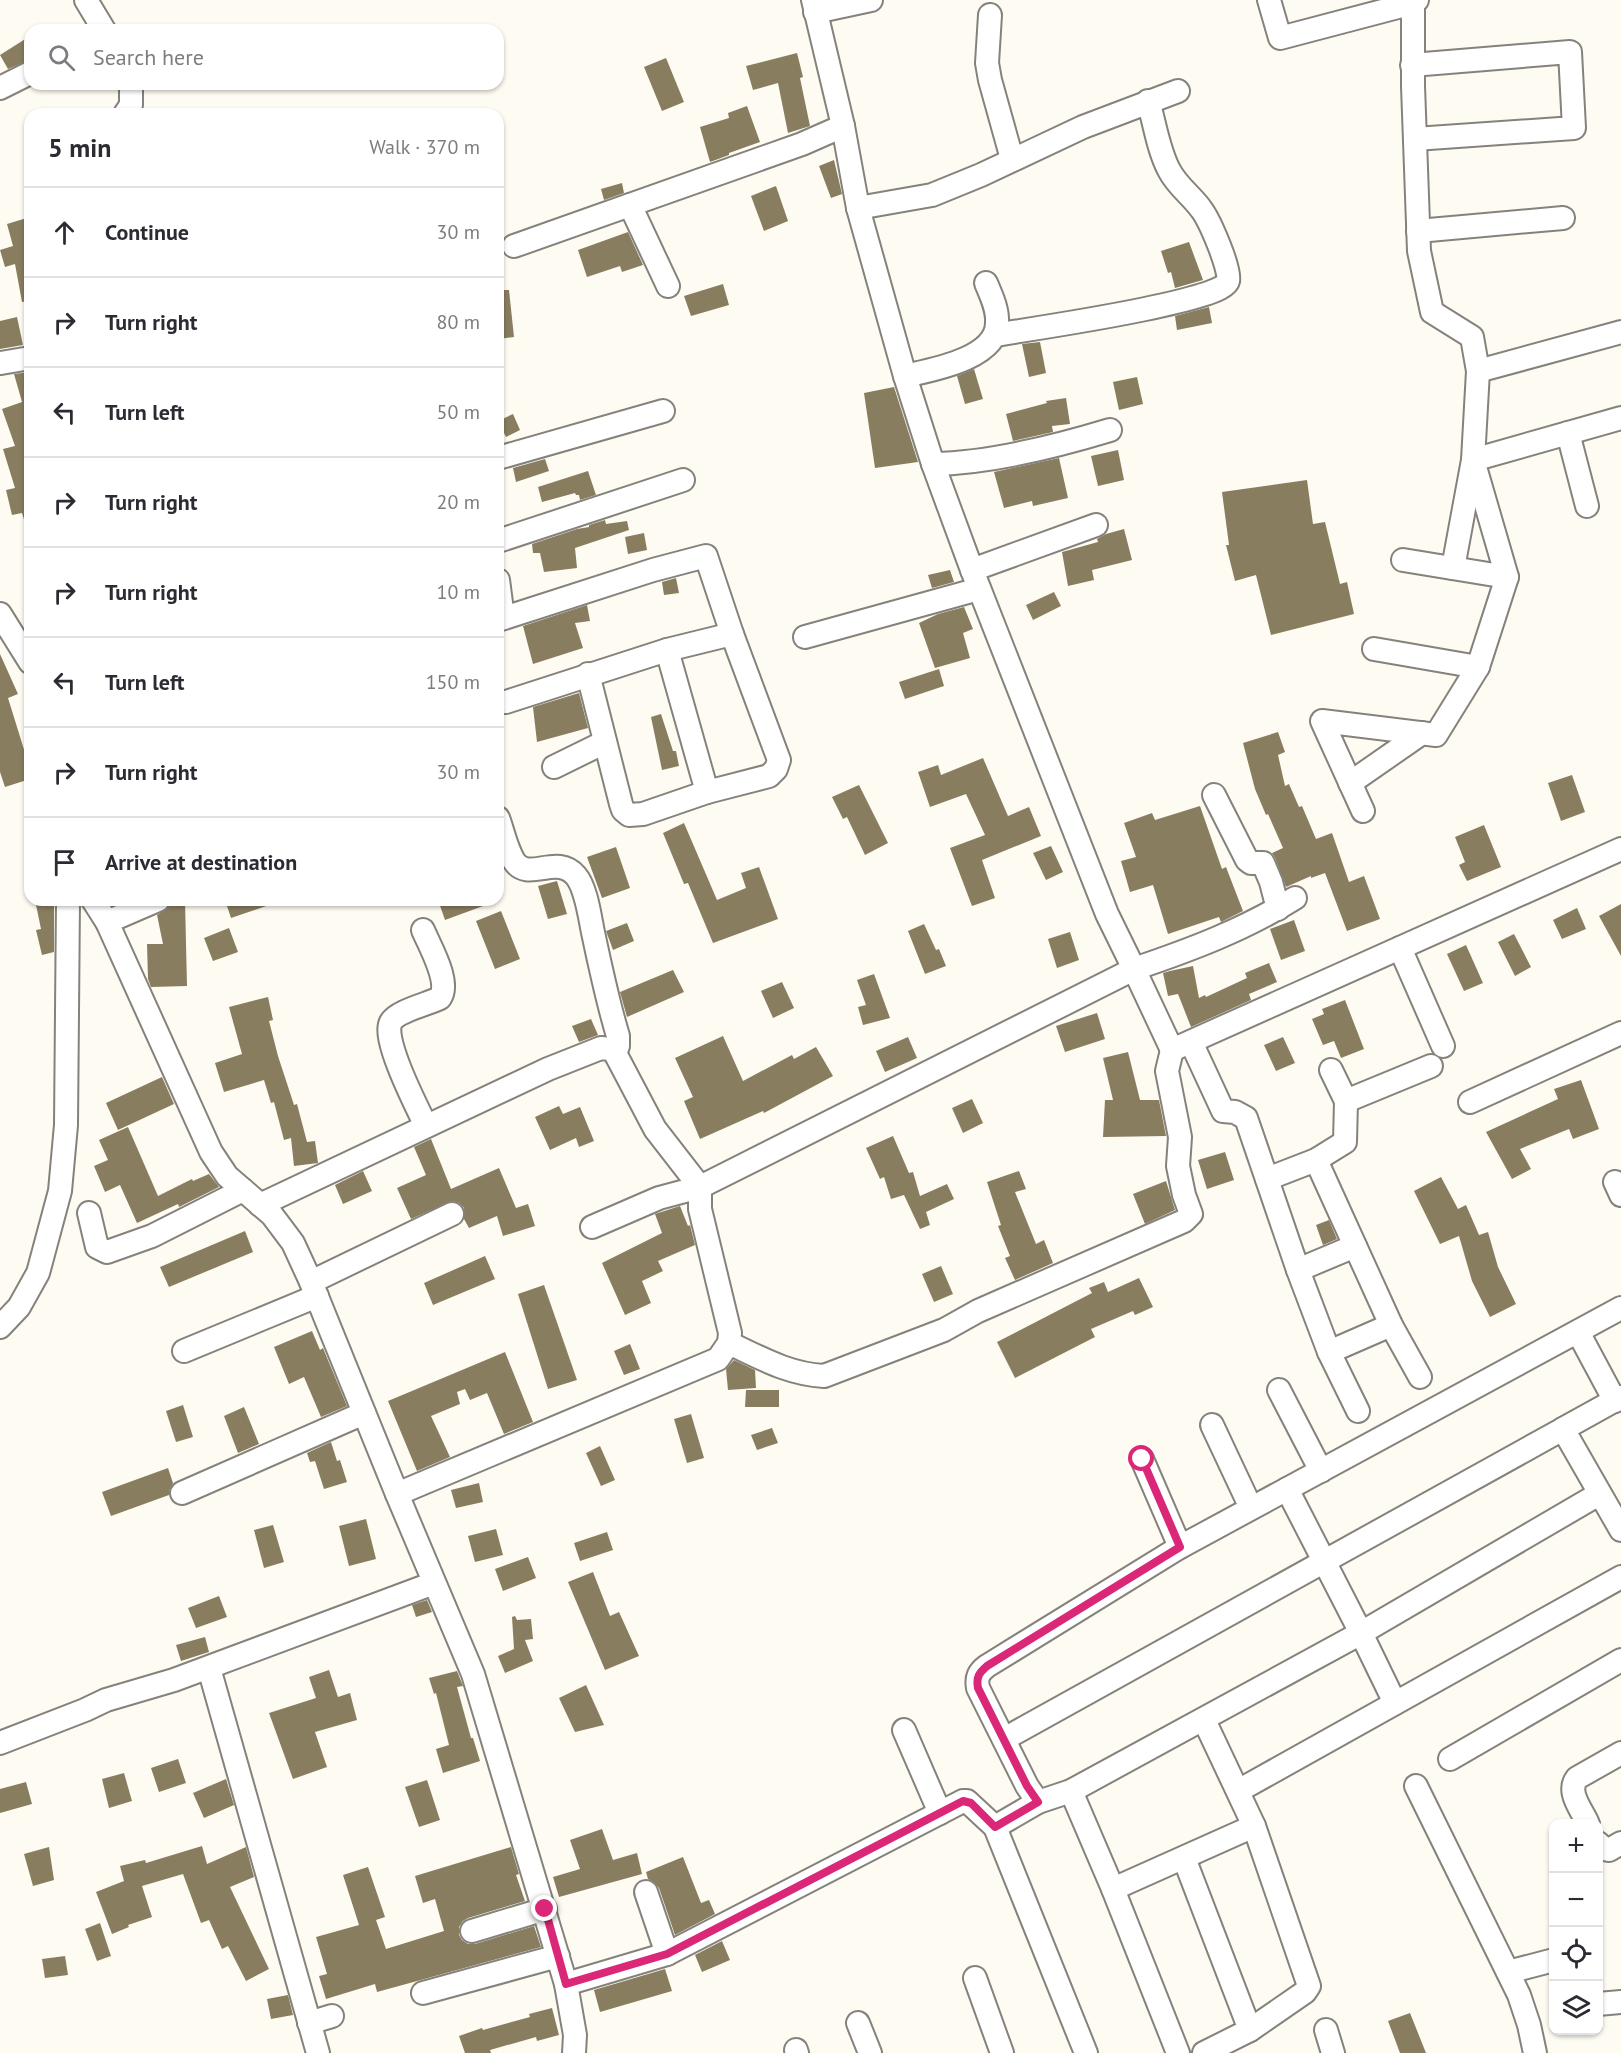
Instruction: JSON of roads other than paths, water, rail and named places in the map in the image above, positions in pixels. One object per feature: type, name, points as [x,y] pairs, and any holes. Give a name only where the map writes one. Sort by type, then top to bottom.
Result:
[{"type":"street","points":[[86,0],[100,24]]},
{"type":"street","points":[[871,0],[814,6],[843,126],[858,208],[905,376],[933,464],[1107,914],[1134,969],[1223,1111],[1235,1112],[1246,1118],[1298,1270],[1329,1352],[1358,1411]]},
{"type":"street","points":[[1269,0],[1280,39],[1415,2],[1412,65],[1419,251],[1432,312],[1472,337],[1478,371],[1473,460],[1453,568]]},
{"type":"street","points":[[990,15],[987,63],[1012,159]]},
{"type":"street","points":[[1412,65],[1570,52],[1574,128],[1414,139]]},
{"type":"street","points":[[0,88],[24,76]]},
{"type":"street","points":[[129,108],[131,90]]},
{"type":"street","points":[[858,208],[932,195],[981,175],[1083,127],[1178,91]]},
{"type":"street","points":[[995,335],[1153,308],[1209,294],[1225,286],[1228,281],[1227,270],[1219,245],[1202,210],[1170,172],[1162,154],[1148,101]]},
{"type":"street","points":[[514,246],[802,144],[843,126]]},
{"type":"street","points":[[630,205],[668,286]]},
{"type":"street","points":[[1418,231],[1563,218]]},
{"type":"street","points":[[905,376],[944,368],[986,346],[995,335],[998,324],[994,303],[986,283]]},
{"type":"street","points":[[1478,371],[1621,332]]},
{"type":"street","points":[[1,363],[24,359]]},
{"type":"street","points":[[504,456],[663,411]]},
{"type":"street","points":[[1473,460],[1621,418]]},
{"type":"street","points":[[933,464],[964,464],[1001,457],[1110,430]]},
{"type":"street","points":[[1568,433],[1587,506]]},
{"type":"street","points":[[1363,812],[1322,721],[1436,735],[1478,668],[1507,577],[1473,460]]},
{"type":"street","points":[[504,539],[683,480]]},
{"type":"street","points":[[805,637],[976,579],[1096,525]]},
{"type":"street","points":[[504,618],[653,570],[706,556],[779,760],[776,769],[769,776],[707,792],[643,814],[628,815],[621,804],[588,674]]},
{"type":"street","points":[[1403,560],[1507,577]]},
{"type":"street","points":[[0,614],[24,652]]},
{"type":"street","points":[[504,702],[667,650],[732,634]]},
{"type":"street","points":[[1374,649],[1478,668]]},
{"type":"street","points":[[667,650],[707,792]]},
{"type":"street","points":[[1350,783],[1422,733]]},
{"type":"street","points":[[554,767],[605,742]]},
{"type":"street","points":[[592,1227],[659,1198],[700,1187],[1134,969],[1199,947],[1231,933],[1286,903],[1271,882],[1263,863],[1251,863],[1247,860],[1214,795]]},
{"type":"street","points":[[504,834],[515,862],[523,869],[534,870],[553,865],[566,868],[577,876],[588,908],[618,1036],[615,1053]]},
{"type":"street","points":[[729,1343],[786,1370],[824,1376],[944,1330],[978,1311],[1184,1221],[1191,1214],[1178,1166],[1180,1137],[1167,1071],[1181,1046],[1621,849]]},
{"type":"street","points":[[0,1327],[19,1307],[38,1273],[60,1191],[66,1125],[68,906]]},
{"type":"street","points":[[97,906],[107,922],[211,1152],[227,1176],[272,1215],[293,1244],[314,1289],[473,1674],[566,1984],[575,2035],[574,2053]]},
{"type":"street","points":[[107,922],[145,906]]},
{"type":"street","points":[[423,930],[443,978],[444,992],[440,998],[397,1017],[390,1023],[389,1032],[395,1054],[426,1126]]},
{"type":"street","points":[[1400,948],[1443,1046]]},
{"type":"street","points":[[1470,1102],[1621,1033]]},
{"type":"street","points":[[260,1205],[548,1069],[600,1048],[610,1049],[615,1053],[655,1129],[700,1187],[700,1209],[730,1333],[729,1343],[718,1359],[397,1494]]},
{"type":"street","points":[[1346,1101],[1431,1066]]},
{"type":"street","points":[[1267,1179],[1316,1160],[1345,1142],[1346,1101],[1331,1070]]},
{"type":"street","points":[[1316,1160],[1391,1325],[1420,1377]]},
{"type":"street","points":[[89,1213],[97,1247],[107,1252],[152,1236],[243,1190]]},
{"type":"street","points":[[184,1350],[314,1289],[452,1214]]},
{"type":"street","points":[[1298,1270],[1355,1246]]},
{"type":"street","points":[[1038,1802],[1027,1786],[978,1688],[977,1680],[982,1670],[1180,1547],[1621,1308]]},
{"type":"street","points":[[1329,1352],[1391,1325]]},
{"type":"street","points":[[1004,1739],[1618,1399],[1578,1332]]},
{"type":"street","points":[[1279,1390],[1321,1471]]},
{"type":"street","points":[[182,1492],[364,1413]]},
{"type":"street","points":[[1212,1425],[1251,1508]]},
{"type":"street","points":[[1563,1429],[1621,1530]]},
{"type":"street","points":[[1142,1459],[1180,1547]]},
{"type":"street","points":[[1287,1489],[1395,1703]]},
{"type":"street","points":[[995,1827],[1038,1802],[1071,1791],[1204,1720],[1361,1633],[1599,1494]]},
{"type":"street","points":[[1238,1791],[1621,1577]]},
{"type":"street","points":[[0,1743],[106,1700],[209,1668],[434,1583]]},
{"type":"street","points":[[1450,1759],[1621,1660]]},
{"type":"street","points":[[209,1668],[318,2053]]},
{"type":"street","points":[[1204,1720],[1254,1826],[1309,1986],[1305,1992],[1250,2030],[1204,2053]]},
{"type":"street","points":[[904,1731],[940,1813]]},
{"type":"street","points":[[1586,1819],[1573,1793],[1574,1782],[1577,1778],[1621,1753]]},
{"type":"street","points":[[1416,1786],[1519,1995],[1535,2053]]},
{"type":"street","points":[[1071,1791],[1178,2053]]},
{"type":"street","points":[[566,1984],[667,1954],[963,1801],[967,1801],[995,1827],[1086,2053]]},
{"type":"street","points":[[1113,1890],[1254,1826]]},
{"type":"street","points":[[1603,1848],[1609,1850],[1621,1843]]},
{"type":"street","points":[[1184,1858],[1250,2030]]},
{"type":"street","points":[[646,1892],[667,1954]]},
{"type":"street","points":[[472,1931],[545,1909]]},
{"type":"street","points":[[423,1993],[558,1956]]},
{"type":"street","points":[[1508,1972],[1549,1961]]},
{"type":"street","points":[[975,1978],[1002,2053]]},
{"type":"street","points":[[1603,2004],[1621,2002]]},
{"type":"street","points":[[309,2023],[332,2016]]},
{"type":"street","points":[[858,2023],[870,2053]]},
{"type":"street","points":[[1326,2030],[1333,2053]]}]
